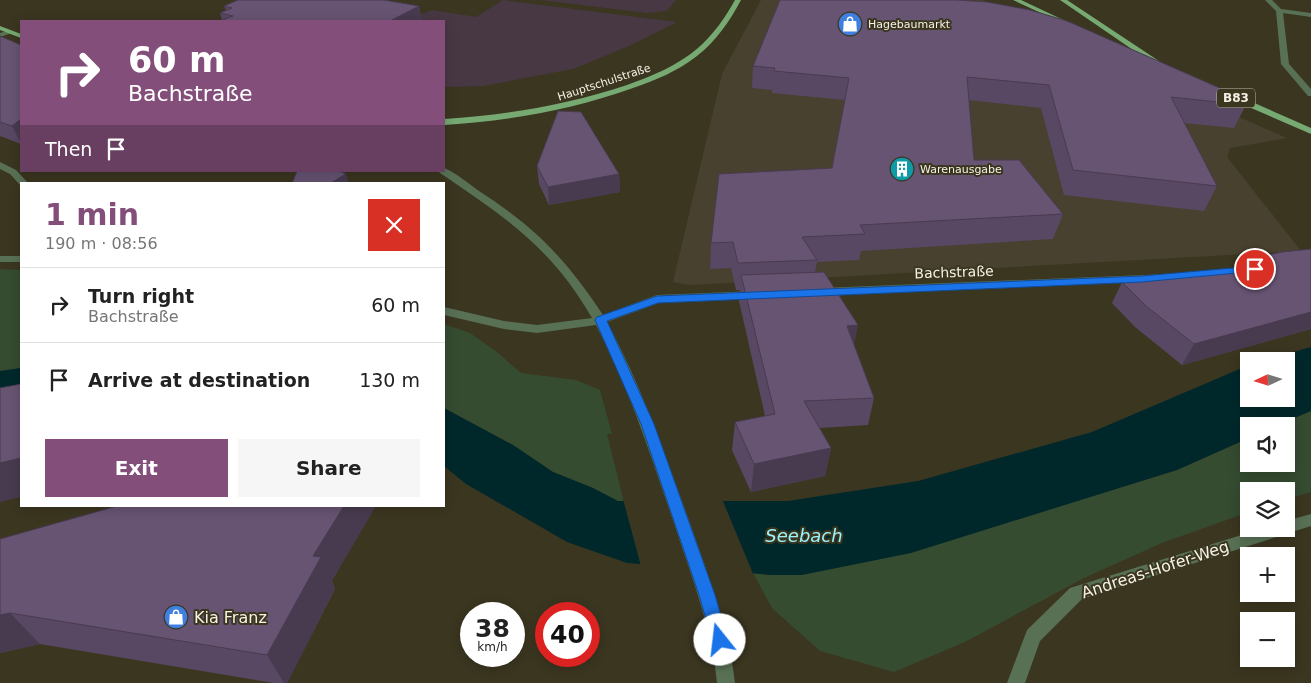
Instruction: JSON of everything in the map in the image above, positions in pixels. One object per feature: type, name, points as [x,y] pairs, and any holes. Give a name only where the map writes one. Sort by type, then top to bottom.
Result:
[{"type":"main road","name":"Hauptschulstraße","points":[[445,122],[555,109],[619,91],[658,77],[693,57],[712,39],[738,0]]},
{"type":"main road","points":[[1016,0],[1077,28]]},
{"type":"main road","points":[[1063,0],[1161,65]]},
{"type":"main road","points":[[0,28],[20,36]]},
{"type":"main road","points":[[1112,43],[1170,69]]},
{"type":"main road","name":"B83","points":[[1223,92],[1311,131]]},
{"type":"street","points":[[1268,0],[1279,11],[1311,15]]},
{"type":"street","points":[[1279,11],[1284,64],[1311,94]]},
{"type":"street","points":[[0,35],[10,32]]},
{"type":"street","points":[[0,165],[14,172],[22,182]]},
{"type":"street","points":[[444,172],[516,221],[553,254],[579,286],[601,320],[647,424],[707,595],[724,656],[726,683]]},
{"type":"street","points":[[0,259],[20,259]]},
{"type":"street","name":"Bachstraße","points":[[806,293],[1132,280],[1182,276]]},
{"type":"street","points":[[445,311],[504,325],[537,329],[562,327],[601,320],[657,299],[766,294]]},
{"type":"street","points":[[1295,525],[1311,520]]},
{"type":"street","name":"Andreas-Hofer-Weg","points":[[1016,683],[1033,636],[1076,593],[1256,537]]},
{"type":"shaded area","points":[[503,0],[677,22],[629,46],[573,69],[483,86],[445,87],[445,20],[219,20],[254,8],[412,18],[432,10],[476,17]]},
{"type":"shaded area","points":[[541,0],[676,0],[667,11],[647,13]]},
{"type":"shaded area","points":[[761,0],[983,0],[1068,42],[1287,138],[1230,148],[1227,157],[1301,251],[690,285],[673,282],[722,74]]},
{"type":"green space","points":[[0,269],[20,270],[20,368],[0,371]]},
{"type":"green space","points":[[445,324],[470,333],[497,352],[521,373],[576,380],[600,390],[612,434],[607,434],[624,502],[618,502],[593,488],[553,472],[513,445],[445,409]]},
{"type":"green space","points":[[1311,411],[1311,492],[1295,497],[1295,482],[1240,482],[1240,515],[1162,543],[1084,578],[965,642],[894,672],[820,651],[772,608],[753,573],[772,575],[1049,509],[1177,470],[1240,442],[1240,472],[1295,472],[1295,418]]},
{"type":"water","name":"Seebach","points":[[1311,347],[1311,411],[1295,418],[1240,417],[1240,442],[1177,470],[911,553],[802,575],[772,575],[627,563],[567,542],[466,484],[445,467],[445,409],[513,445],[553,472],[593,488],[618,501],[788,501],[918,481],[1092,432],[1240,369],[1240,408],[1295,408],[1295,352],[1293,352]]},
{"type":"water","points":[[20,368],[20,399],[0,403],[0,371]]},
{"type":"pier","points":[[623,499],[722,499],[754,576],[641,566]]},
{"type":"building","points":[[238,0],[384,0],[419,6],[392,20],[223,20],[233,16],[220,13],[232,8],[224,6]]},
{"type":"building","points":[[780,0],[957,0],[987,2],[1030,10],[1067,21],[1247,100],[1246,105],[1171,97],[1217,186],[1073,170],[1049,85],[967,77],[974,160],[1019,160],[1063,214],[860,225],[865,234],[802,237],[817,260],[738,263],[733,242],[711,243],[719,174],[832,168],[849,78],[774,71],[775,68],[753,66]]},
{"type":"building","points":[[0,36],[20,45],[20,120],[12,126],[0,122]]},
{"type":"building","points":[[558,111],[581,112],[619,174],[548,187],[537,166]]},
{"type":"building","points":[[297,172],[341,172],[346,174],[332,182],[293,182]]},
{"type":"building","points":[[1311,249],[1311,312],[1194,344],[1146,306],[1122,282],[1264,265],[1254,258],[1282,252]]},
{"type":"building","points":[[824,272],[858,325],[847,326],[874,398],[804,401],[831,448],[754,464],[735,422],[775,414],[741,275]]},
{"type":"building","points":[[20,384],[20,458],[0,463],[0,388]]},
{"type":"building","points":[[113,507],[343,507],[313,556],[321,557],[267,655],[10,613],[0,615],[0,539]]},
{"type":"place","name":"Hagebaumarkt","points":[[850,24]]},
{"type":"place","name":"Warenausgabe","points":[[902,169]]},
{"type":"place","name":"Kia Franz","points":[[176,617]]},
{"type":"route","points":[[720,640],[707,595],[647,424],[601,320],[657,299],[1142,279],[1255,269]]}]
